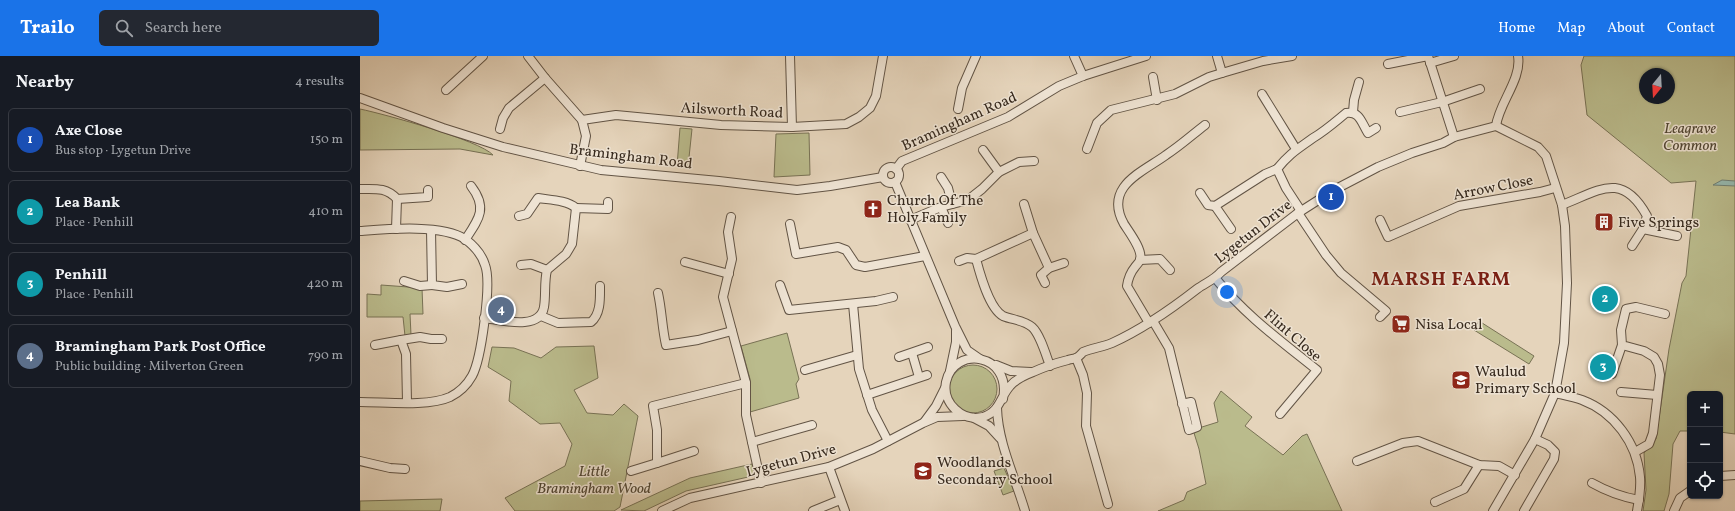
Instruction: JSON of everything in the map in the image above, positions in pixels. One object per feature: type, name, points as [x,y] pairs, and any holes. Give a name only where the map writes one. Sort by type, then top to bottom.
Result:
[{"type":"street","points":[[446,90],[483,56]]},
{"type":"street","points":[[528,56],[582,120],[586,136],[580,166]]},
{"type":"street","points":[[790,56],[792,127]]},
{"type":"street","name":"Ailsworth Road","points":[[582,120],[616,115],[721,125],[792,127],[846,124],[860,117],[870,108],[876,96],[884,56]]},
{"type":"street","points":[[958,109],[962,88],[976,56]]},
{"type":"street","points":[[1074,56],[1083,76]]},
{"type":"street","name":"Bramingham Road","points":[[896,169],[902,162],[1008,117],[1060,86],[1083,76],[1146,56]]},
{"type":"street","points":[[1216,56],[1222,73]]},
{"type":"street","points":[[1087,149],[1097,123],[1111,110],[1157,100],[1175,94],[1209,77],[1222,73],[1263,61],[1292,56]]},
{"type":"street","points":[[1388,64],[1428,56],[1454,137]]},
{"type":"street","points":[[1430,63],[1454,56]]},
{"type":"street","points":[[1493,511],[1535,439],[1555,393],[1564,343],[1566,316],[1566,254],[1562,205],[1555,188],[1549,164],[1543,151],[1538,147],[1496,126],[1497,117],[1517,72],[1518,56]]},
{"type":"street","points":[[1153,76],[1157,100]]},
{"type":"street","points":[[500,129],[503,118],[509,108],[545,78]]},
{"type":"street","points":[[1353,112],[1354,100],[1359,82]]},
{"type":"street","points":[[1400,112],[1442,102],[1480,89]]},
{"type":"street","points":[[1262,94],[1296,149]]},
{"type":"street","name":"Bramingham Road","points":[[360,98],[443,128],[503,147],[580,166],[797,190],[883,177]]},
{"type":"street","points":[[1353,112],[1356,114],[1368,133],[1376,128]]},
{"type":"street","points":[[1200,193],[1208,205],[1215,206],[1265,174],[1277,169],[1296,149],[1313,139],[1346,113],[1353,112]]},
{"type":"street","points":[[1182,404],[1169,348],[1127,286],[1131,272],[1140,260],[1140,252],[1119,212],[1119,203],[1124,186],[1130,178],[1168,154],[1206,126]]},
{"type":"street","name":"Lygetun Drive","points":[[997,408],[1009,387],[1015,381],[1034,372],[1076,358],[1083,352],[1108,344],[1151,322],[1205,283],[1216,279],[1221,272],[1300,212],[1334,190],[1378,167],[1412,153],[1447,141],[1454,137],[1496,126]]},
{"type":"street","points":[[983,150],[999,172]]},
{"type":"street","points":[[910,220],[941,207],[968,200],[999,172],[1019,162],[1034,161]]},
{"type":"street","points":[[892,167],[896,169],[899,176],[895,182],[888,182],[883,177],[887,168],[892,167]]},
{"type":"street","points":[[1277,169],[1286,188],[1326,255],[1341,273],[1386,311],[1380,317]]},
{"type":"street","points":[[940,177],[948,188],[952,204]]},
{"type":"street","name":"Lygetun Drive","points":[[895,182],[925,256],[967,350],[991,364],[1011,371],[1034,372]]},
{"type":"street","points":[[465,240],[476,223],[481,208],[479,200],[471,186]]},
{"type":"street","points":[[1562,205],[1611,187],[1624,189],[1633,196],[1647,216],[1643,229],[1632,246]]},
{"type":"street","name":"Arrow Close","points":[[1380,220],[1388,237],[1459,206],[1555,188]]},
{"type":"street","points":[[360,190],[381,189],[387,191],[397,199],[428,197],[428,190]]},
{"type":"street","points":[[519,216],[527,214],[538,198],[560,201],[576,208],[608,209]]},
{"type":"street","points":[[396,229],[397,199]]},
{"type":"street","points":[[1024,204],[1033,232],[1049,268]]},
{"type":"street","points":[[1215,206],[1231,229]]},
{"type":"street","points":[[941,207],[948,223]]},
{"type":"street","points":[[484,318],[522,323],[532,321],[541,316],[544,309],[547,270],[566,254],[572,244],[576,208]]},
{"type":"street","points":[[731,217],[728,232],[732,259],[723,297],[746,384],[746,415],[761,483]]},
{"type":"street","points":[[790,224],[796,254],[838,247],[849,253],[852,262],[856,265],[865,267],[925,256]]},
{"type":"street","points":[[360,231],[396,229],[431,230],[456,234],[474,247],[486,265],[488,292],[476,367],[468,382],[460,391],[436,402],[360,402]]},
{"type":"street","points":[[1643,229],[1677,236]]},
{"type":"street","points":[[431,230],[432,285]]},
{"type":"street","points":[[959,261],[967,258],[976,259],[1033,232]]},
{"type":"street","points":[[976,259],[980,274],[994,307],[1002,315],[1026,323],[1032,327],[1036,332],[1050,366]]},
{"type":"street","points":[[1140,260],[1160,259],[1170,270]]},
{"type":"street","points":[[685,262],[729,274]]},
{"type":"street","points":[[1044,283],[1041,275],[1049,268],[1064,263]]},
{"type":"street","points":[[521,265],[531,264],[547,270]]},
{"type":"street","name":"Flint Close","points":[[1216,279],[1230,297],[1252,318],[1317,370],[1280,414]]},
{"type":"street","points":[[404,281],[420,286],[432,285],[447,287],[462,284]]},
{"type":"street","points":[[780,285],[789,310],[853,304],[893,297]]},
{"type":"street","points":[[541,316],[558,323],[592,325],[598,310],[598,289]]},
{"type":"street","points":[[658,293],[663,314],[662,327],[666,345]]},
{"type":"street","points":[[853,304],[857,355],[872,410],[888,441]]},
{"type":"street","points":[[1612,374],[1622,345],[1621,330],[1626,309],[1636,307],[1665,314]]},
{"type":"street","points":[[923,423],[936,406],[945,388],[956,342],[955,326]]},
{"type":"street","points":[[657,348],[666,345],[698,340],[732,331]]},
{"type":"street","points":[[375,345],[420,337],[442,339]]},
{"type":"street","points":[[401,340],[406,354],[407,402]]},
{"type":"street","points":[[1622,345],[1644,351],[1654,357],[1658,364],[1660,375],[1653,433],[1649,444],[1635,452]]},
{"type":"street","points":[[899,357],[928,347]]},
{"type":"street","points":[[867,394],[923,376],[912,353]]},
{"type":"street","points":[[804,370],[857,355]]},
{"type":"street","points":[[1076,358],[1084,375],[1087,393],[1086,426],[1108,504]]},
{"type":"street","points":[[950,372],[956,365],[964,361],[981,359]]},
{"type":"street","name":"Lygetun Drive","points":[[991,364],[999,370],[1003,379],[1005,389],[1003,399]]},
{"type":"street","points":[[657,463],[657,430],[653,406],[746,384]]},
{"type":"street","points":[[945,388],[951,406],[958,412],[989,426],[1002,442]]},
{"type":"street","points":[[1621,392],[1657,395]]},
{"type":"street","points":[[1555,393],[1581,400],[1594,406],[1608,415],[1620,427],[1635,452],[1640,478],[1637,511]]},
{"type":"street","points":[[970,417],[986,415],[997,408],[1002,442],[1025,511]]},
{"type":"street","name":"Lygetun Drive","points":[[662,511],[690,498],[829,467],[937,417],[970,417]]},
{"type":"street","points":[[752,442],[812,424]]},
{"type":"street","points":[[1524,511],[1554,459],[1554,452],[1548,444],[1535,439]]},
{"type":"street","points":[[1357,461],[1403,442],[1418,441],[1479,465],[1499,466],[1515,475]]},
{"type":"street","points":[[631,471],[694,451]]},
{"type":"street","points":[[360,461],[390,468],[405,469]]},
{"type":"street","points":[[1435,502],[1464,489],[1479,465]]},
{"type":"street","points":[[829,467],[845,511]]},
{"type":"street","points":[[1723,476],[1735,475]]},
{"type":"street","points":[[1592,483],[1607,492],[1639,500]]},
{"type":"street","points":[[1674,511],[1680,498],[1687,492]]},
{"type":"street","points":[[813,511],[840,500]]},
{"type":"green space","name":"Leagrave Common","points":[[1584,56],[1735,56],[1735,434],[1723,432],[1723,391],[1687,391],[1687,431],[1680,431],[1673,444],[1669,494],[1664,511],[1643,511],[1646,490],[1644,453],[1656,439],[1669,349],[1682,283],[1686,276],[1696,181],[1671,183],[1587,115],[1581,65]]},
{"type":"green space","points":[[360,109],[389,116],[451,135],[470,142],[493,155],[460,149],[360,150]]},
{"type":"green space","points":[[680,128],[692,129],[688,167],[677,166]]},
{"type":"green space","points":[[809,133],[810,175],[774,177],[776,134]]},
{"type":"green space","points":[[381,285],[422,288],[423,314],[410,314],[411,335],[405,336],[403,317],[367,317],[367,294],[381,295]]},
{"type":"green space","points":[[1479,321],[1534,356],[1529,364],[1474,330]]},
{"type":"green space","points":[[787,333],[799,379],[796,384],[799,398],[750,412],[750,379],[741,346]]},
{"type":"green space","name":"Little Bramingham Wood","points":[[594,346],[598,378],[574,390],[587,413],[613,415],[624,404],[638,416],[620,507],[614,511],[515,511],[505,498],[565,466],[572,444],[560,423],[540,424],[509,401],[511,381],[488,367],[492,347],[514,348],[541,358],[556,347]]},
{"type":"green space","points":[[968,365],[978,365],[990,372],[997,384],[997,394],[990,406],[978,413],[968,413],[960,409],[953,402],[949,394],[949,384],[953,376],[960,369]]},
{"type":"green space","points":[[1221,391],[1252,417],[1245,426],[1283,455],[1302,436],[1307,434],[1342,511],[1158,511],[1184,500],[1187,492],[1206,484],[1199,449],[1194,433],[1202,427],[1218,422],[1214,403]]},
{"type":"green space","points":[[752,464],[757,475],[686,491],[644,511],[621,510],[690,478]]},
{"type":"green space","points":[[1004,468],[1014,491],[1003,495],[994,471]]},
{"type":"green space","points":[[442,499],[440,511],[360,511],[360,501]]},
{"type":"water","points":[[1722,180],[1735,181],[1735,186],[1713,185]]},
{"type":"place","name":"Axe Close","points":[[1331,197]]},
{"type":"place","name":"Church Of The Holy Family","points":[[873,209]]},
{"type":"place","name":"Five Springs","points":[[1604,222]]},
{"type":"place","name":"Lea Bank","points":[[1605,299]]},
{"type":"place","name":"Bramingham Park Post Office","points":[[501,310]]},
{"type":"place","name":"Nisa Local","points":[[1401,324]]},
{"type":"place","name":"Penhill","points":[[1603,367]]},
{"type":"place","name":"Waulud Primary School","points":[[1461,380]]},
{"type":"place","name":"Woodlands Secondary School","points":[[923,471]]},
{"type":"district","name":"MARSH FARM","points":[[1441,278]]}]
